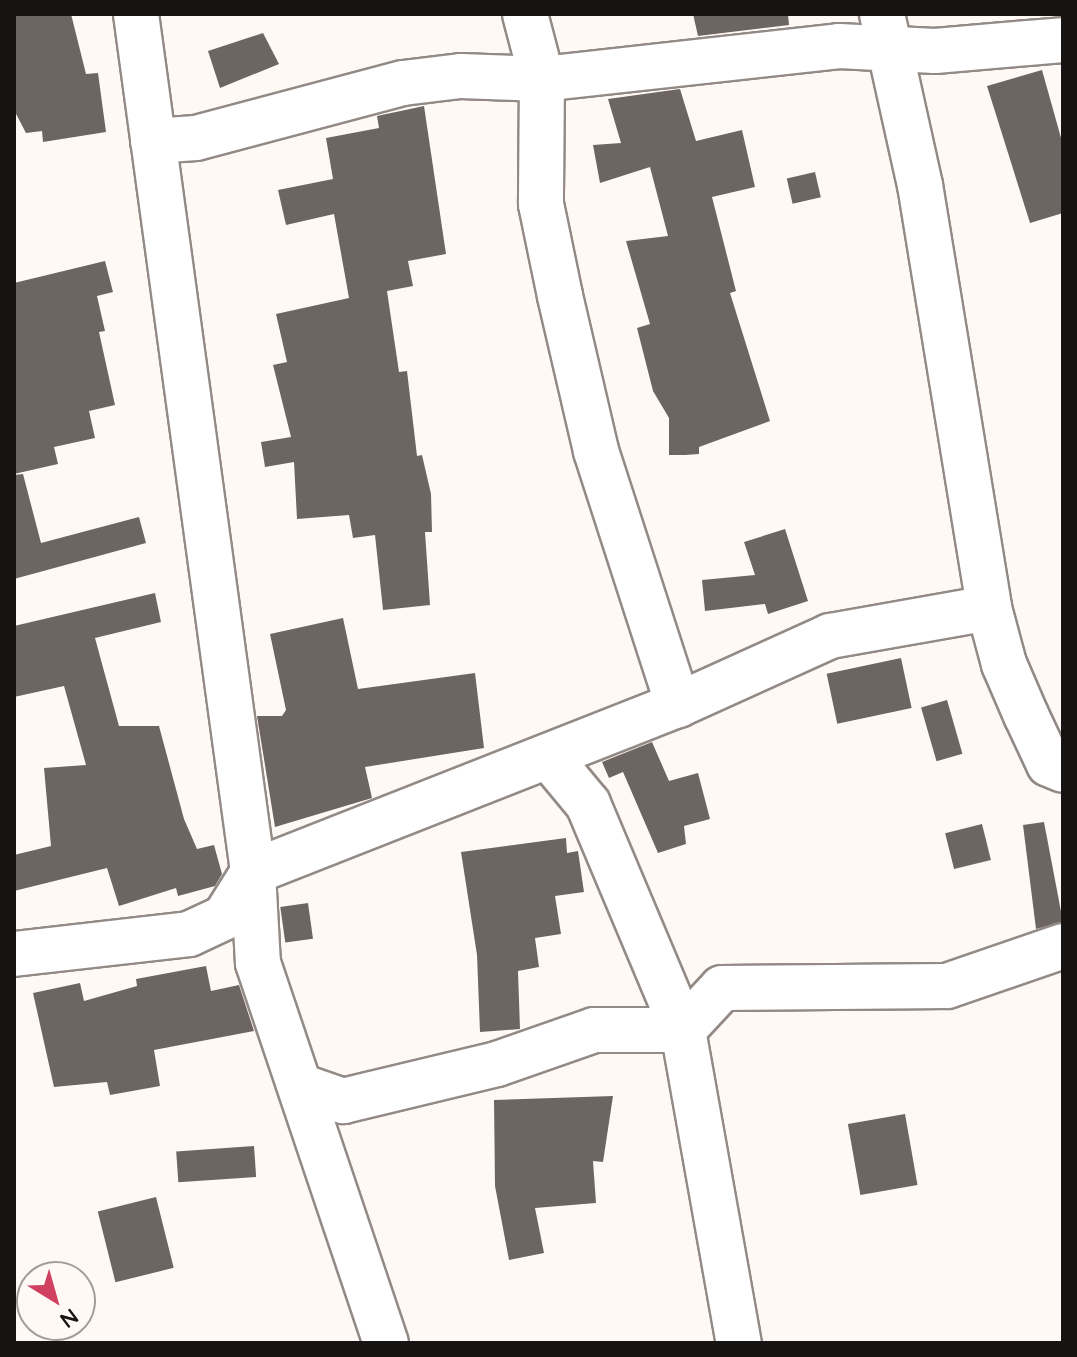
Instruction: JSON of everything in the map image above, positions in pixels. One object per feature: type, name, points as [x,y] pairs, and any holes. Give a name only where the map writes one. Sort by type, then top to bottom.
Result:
[{"type":"street","points":[[136,14],[253,872],[258,963],[386,1343]]},
{"type":"street","points":[[525,14],[542,79],[541,204],[560,296],[596,451],[678,705]]},
{"type":"street","points":[[153,141],[196,138],[403,83],[461,76],[542,79],[839,46],[886,32],[990,48],[1063,40]]},
{"type":"street","points":[[886,32],[920,185],[989,608],[1004,664],[1026,715],[1049,764],[1063,770]]},
{"type":"street","points":[[14,954],[189,934],[225,917],[253,872],[678,705],[830,636],[989,608]]},
{"type":"street","points":[[549,757],[588,804],[683,1030],[739,1343]]},
{"type":"street","points":[[300,1086],[343,1101],[497,1064],[594,1030],[683,1030],[722,988],[947,986],[1063,946]]},
{"type":"building","points":[[14,14],[71,14],[86,74],[98,73],[106,132],[43,142],[42,131],[26,133],[14,110]]},
{"type":"building","points":[[693,14],[788,14],[789,25],[698,36]]},
{"type":"building","points":[[263,33],[279,64],[220,88],[208,51]]},
{"type":"building","points":[[1042,70],[1063,145],[1063,213],[1030,223],[987,86]]},
{"type":"building","points":[[680,89],[696,141],[742,130],[755,187],[712,197],[736,291],[730,293],[770,421],[699,447],[699,454],[669,455],[669,418],[653,391],[637,328],[650,324],[626,241],[668,236],[650,167],[600,183],[593,145],[621,143],[608,99]]},
{"type":"building","points":[[424,106],[446,254],[408,261],[413,286],[387,291],[399,372],[407,371],[417,456],[422,455],[431,494],[432,532],[425,532],[430,605],[383,610],[375,535],[353,538],[349,515],[297,519],[294,462],[265,467],[261,442],[291,437],[273,365],[287,362],[276,314],[349,298],[334,214],[286,225],[278,190],[333,179],[326,138],[379,128],[377,116]]},
{"type":"building","points":[[815,172],[821,197],[793,204],[787,179]]},
{"type":"building","points":[[105,261],[113,292],[97,296],[105,331],[99,332],[115,405],[89,411],[95,438],[54,447],[58,464],[14,474],[14,283]]},
{"type":"building","points":[[23,474],[41,543],[139,517],[146,543],[14,579],[14,475]]},
{"type":"building","points":[[785,529],[808,601],[768,614],[765,604],[705,611],[702,580],[755,575],[744,542]]},
{"type":"building","points":[[155,593],[161,622],[95,638],[119,726],[159,726],[184,819],[197,849],[214,845],[222,874],[215,886],[178,896],[176,888],[119,906],[107,868],[14,891],[14,855],[51,846],[44,768],[86,765],[64,686],[14,697],[14,626]]},
{"type":"building","points":[[343,618],[358,689],[475,673],[484,748],[365,767],[372,798],[275,827],[257,716],[282,716],[286,710],[270,634]]},
{"type":"building","points":[[901,658],[912,708],[837,724],[827,674]]},
{"type":"building","points":[[947,700],[962,754],[936,761],[921,707]]},
{"type":"building","points":[[652,742],[669,781],[698,773],[710,819],[684,826],[686,844],[658,853],[623,772],[609,778],[602,762]]},
{"type":"building","points":[[1044,822],[1063,922],[1036,929],[1023,825]]},
{"type":"building","points":[[982,824],[991,860],[954,869],[945,833]]},
{"type":"building","points":[[566,838],[567,853],[578,851],[584,892],[555,896],[561,934],[535,938],[539,967],[518,971],[520,1029],[480,1032],[477,955],[461,852]]},
{"type":"building","points":[[308,903],[313,939],[285,943],[280,907]]},
{"type":"building","points":[[206,966],[211,991],[239,985],[254,1031],[154,1050],[160,1086],[110,1095],[107,1082],[54,1087],[33,993],[80,983],[84,1001],[137,986],[136,979]]},
{"type":"building","points":[[613,1096],[603,1162],[593,1161],[596,1203],[535,1208],[544,1253],[509,1260],[495,1186],[494,1100]]},
{"type":"building","points":[[905,1114],[918,1185],[860,1195],[848,1124]]},
{"type":"building","points":[[254,1146],[256,1177],[178,1182],[176,1151]]},
{"type":"building","points":[[156,1197],[174,1268],[115,1282],[98,1212]]}]
